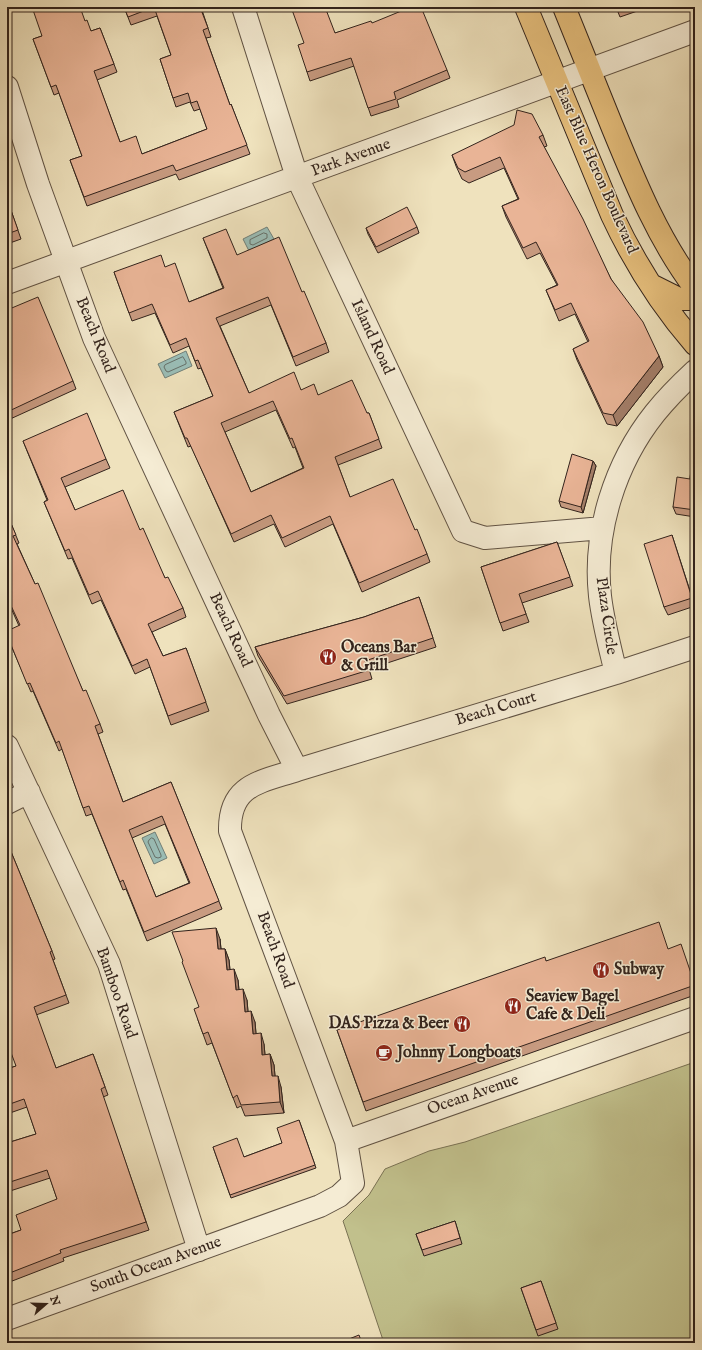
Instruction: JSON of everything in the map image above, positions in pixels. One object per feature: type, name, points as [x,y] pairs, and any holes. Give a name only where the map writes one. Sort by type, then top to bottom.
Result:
[{"type":"main road","name":"East Blue Heron Boulevard","points":[[526,7],[612,215],[631,254],[669,313],[695,344]]},
{"type":"main road","name":"East Blue Heron Boulevard","points":[[564,7],[624,157],[667,246],[695,288]]},
{"type":"main road","points":[[650,285],[675,297],[695,299]]},
{"type":"street","name":"Island Road","points":[[243,7],[297,177],[463,531],[486,538],[603,528]]},
{"type":"street","name":"Park Avenue","points":[[7,283],[492,107],[556,81],[695,31]]},
{"type":"street","name":"Beach Road","points":[[7,87],[38,184],[94,338],[269,715],[297,770],[255,784],[245,789],[233,807],[230,820],[230,831],[346,1141]]},
{"type":"street","name":"Plaza Circle","points":[[616,674],[600,595],[600,560],[603,528],[608,505],[620,472],[635,442],[655,413],[695,371]]},
{"type":"street","name":"Beach Court","points":[[297,770],[616,674],[695,647]]},
{"type":"street","name":"Bamboo Road","points":[[7,746],[109,964],[199,1250]]},
{"type":"street","points":[[7,803],[29,792]]},
{"type":"street","name":"Ocean Avenue","points":[[346,1141],[695,1018]]},
{"type":"street","name":"South Ocean Avenue","points":[[7,1319],[320,1206],[339,1196],[352,1183],[346,1141]]},
{"type":"shaded area","points":[[695,1062],[695,1343],[384,1343],[343,1221],[369,1195],[385,1169],[429,1151],[465,1142]]},
{"type":"water","points":[[267,227],[274,239],[249,251],[243,239]]},
{"type":"water","points":[[186,351],[192,366],[165,378],[158,364]]},
{"type":"water","points":[[155,832],[167,858],[154,864],[142,838]]},
{"type":"building","points":[[32,7],[80,7],[85,21],[87,20],[91,31],[100,28],[114,64],[94,71],[120,142],[136,136],[142,154],[207,129],[197,101],[191,103],[188,93],[173,98],[160,59],[171,55],[154,7],[200,7],[208,28],[203,30],[230,105],[231,104],[247,145],[176,171],[173,165],[84,197],[70,160],[82,156],[56,85],[51,87],[33,39],[42,36]]},
{"type":"building","points":[[124,7],[154,7],[128,17]]},
{"type":"building","points":[[291,7],[325,7],[335,33],[371,21],[372,23],[411,7],[421,7],[447,70],[394,92],[396,99],[368,108],[351,58],[307,72],[298,45],[304,43]]},
{"type":"building","points":[[616,7],[624,7],[617,10]]},
{"type":"building","points":[[517,110],[532,114],[543,135],[539,137],[583,219],[611,279],[643,322],[659,356],[613,415],[603,413],[573,349],[589,341],[571,303],[555,310],[546,290],[558,285],[536,242],[523,248],[502,206],[519,199],[500,157],[465,172],[458,168],[452,155],[514,125]]},
{"type":"building","points":[[7,199],[18,230],[7,234]]},
{"type":"building","points":[[407,207],[417,227],[376,247],[366,228]]},
{"type":"building","points":[[226,229],[237,255],[279,237],[302,292],[304,291],[326,343],[293,357],[268,297],[216,318],[249,393],[294,372],[301,390],[314,384],[318,395],[352,380],[367,413],[369,413],[379,439],[335,457],[350,497],[393,479],[415,530],[417,529],[427,554],[359,583],[330,516],[282,538],[271,515],[231,534],[174,412],[213,396],[198,360],[195,361],[186,338],[170,345],[152,304],[129,313],[114,272],[161,255],[165,267],[175,263],[189,302],[224,288],[203,238]],"holes":[[[273,401],[290,439],[292,438],[304,468],[251,492],[221,423]]]},
{"type":"building","points":[[38,297],[73,381],[7,412],[7,310]]},
{"type":"building","points":[[87,413],[106,459],[61,478],[75,510],[123,490],[140,530],[143,528],[165,578],[168,577],[183,608],[148,624],[163,656],[186,648],[206,702],[168,716],[147,659],[132,666],[98,591],[89,595],[69,549],[65,551],[44,502],[48,500],[23,441]]},
{"type":"building","points":[[695,431],[695,510],[673,507],[677,477],[690,479]]},
{"type":"building","points":[[572,454],[593,461],[581,507],[559,501]]},
{"type":"building","points":[[7,514],[16,535],[13,536],[35,584],[38,583],[83,691],[86,690],[100,724],[95,726],[123,802],[171,782],[219,901],[144,932],[123,880],[120,882],[89,806],[83,808],[59,741],[56,743],[30,683],[27,684],[7,635],[7,631],[20,625],[7,597]],"holes":[[[162,816],[190,883],[156,897],[129,830]]]},
{"type":"building","points":[[672,535],[692,598],[664,607],[644,544]]},
{"type":"building","points":[[557,542],[570,577],[519,594],[526,614],[500,623],[481,567]]},
{"type":"building","points":[[419,597],[433,638],[365,661],[369,670],[284,696],[255,647],[364,617]]},
{"type":"building","points":[[7,842],[52,951],[50,952],[66,995],[34,1007],[56,1068],[93,1054],[105,1087],[101,1089],[146,1222],[60,1250],[61,1253],[7,1274],[7,1235],[21,1230],[16,1215],[57,1199],[47,1170],[7,1183],[7,1143],[36,1134],[24,1099],[7,1105],[7,1069],[16,1066],[7,1042],[7,1023],[11,1021],[7,1010]]},
{"type":"building","points":[[659,922],[668,949],[681,944],[695,985],[363,1102],[337,1030],[545,957],[546,961]]},
{"type":"building","points":[[216,928],[218,949],[225,949],[227,970],[234,969],[236,990],[243,989],[245,1012],[251,1011],[253,1034],[261,1033],[262,1055],[270,1054],[272,1076],[278,1076],[280,1102],[241,1105],[237,1095],[233,1098],[208,1032],[203,1034],[194,1009],[199,1007],[172,932]]},
{"type":"building","points":[[299,1120],[315,1165],[230,1195],[213,1147],[237,1138],[244,1157],[282,1143],[277,1128]]},
{"type":"building","points":[[455,1221],[460,1238],[422,1250],[416,1234]]},
{"type":"building","points":[[541,1281],[556,1323],[536,1330],[521,1288]]},
{"type":"building","points":[[359,1335],[362,1343],[339,1343]]},
{"type":"place","name":"Oceans Bar & Grill","points":[[328,657]]},
{"type":"place","name":"Subway","points":[[601,970]]},
{"type":"place","name":"Seaview Bagel Cafe & Deli","points":[[513,1006]]},
{"type":"place","name":"DAS Pizza & Beer","points":[[462,1024]]},
{"type":"place","name":"Johnny Longboats","points":[[384,1053]]}]
